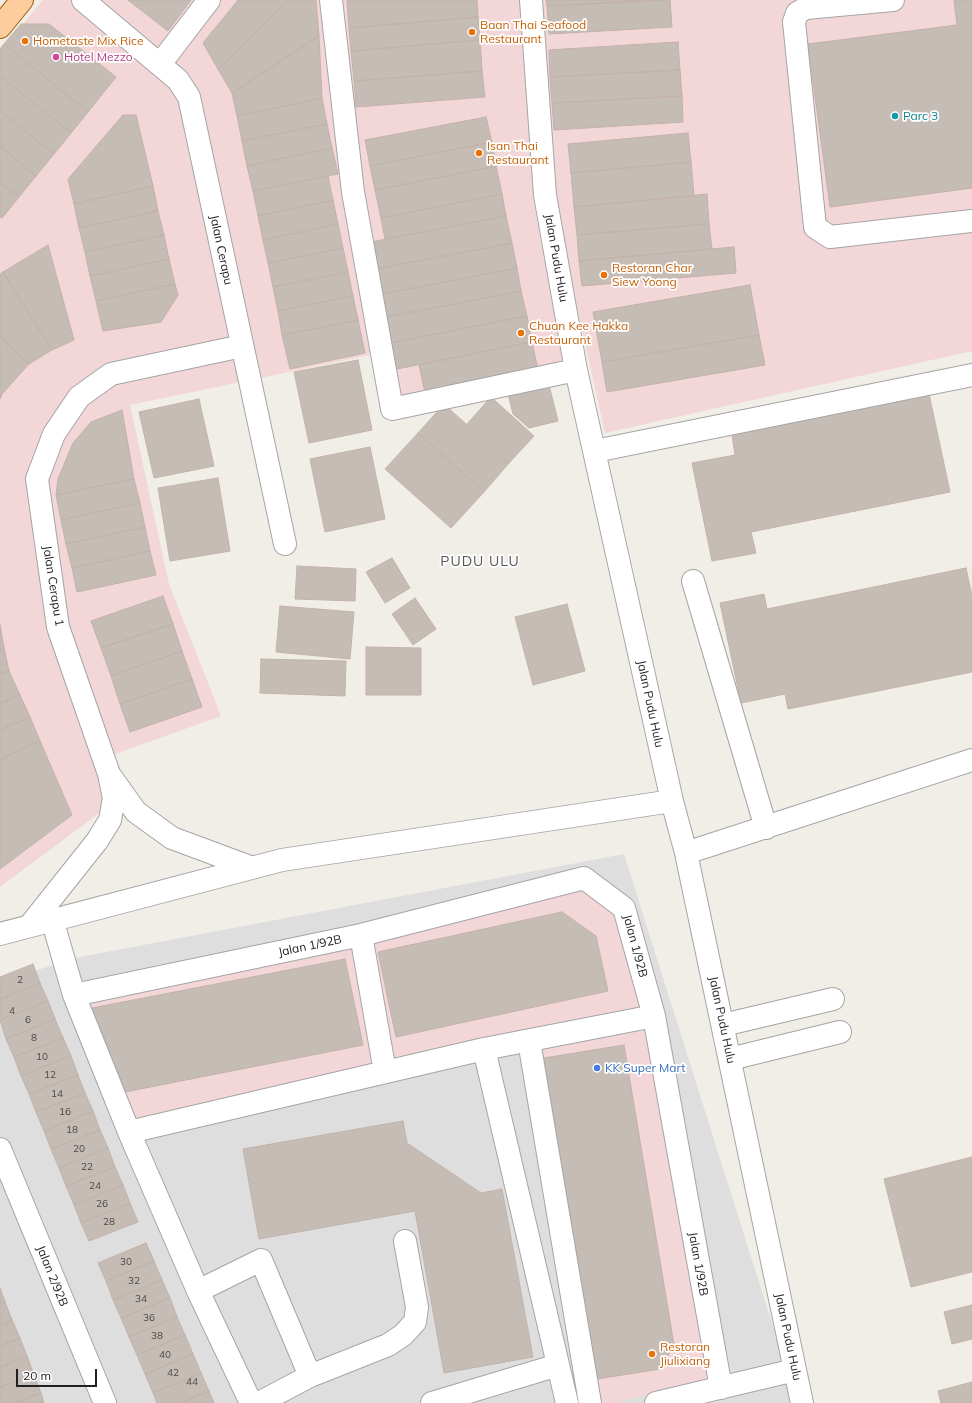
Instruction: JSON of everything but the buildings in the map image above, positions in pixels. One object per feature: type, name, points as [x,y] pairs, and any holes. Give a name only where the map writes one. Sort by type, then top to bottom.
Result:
[{"type":"main road","points":[[0,27],[22,0]]},
{"type":"street","name":"Jalan Cerapu","points":[[84,0],[178,80],[189,97],[285,544]]},
{"type":"street","points":[[160,64],[209,0]]},
{"type":"street","points":[[331,0],[353,192],[392,409],[576,370]]},
{"type":"street","name":"Jalan Pudu Hulu","points":[[531,0],[545,195],[576,370],[672,801],[686,854],[802,1403]]},
{"type":"street","points":[[893,0],[806,8],[797,13],[794,22],[814,227],[830,237],[972,221]]},
{"type":"street","name":"Jalan Cerapu 1","points":[[31,924],[97,841],[110,820],[114,798],[109,774],[58,627],[36,479],[54,434],[79,397],[110,374],[242,346]]},
{"type":"street","points":[[595,451],[972,375]]},
{"type":"street","points":[[693,581],[766,828]]},
{"type":"street","points":[[686,854],[972,760]]},
{"type":"street","points":[[109,774],[136,812],[172,838],[250,867]]},
{"type":"street","points":[[0,934],[31,924],[282,860],[672,801]]},
{"type":"street","name":"Jalan 1/92B","points":[[74,995],[361,935],[584,878],[624,908],[654,1016],[722,1388]]},
{"type":"street","points":[[52,919],[74,995],[129,1132],[198,1291],[251,1403]]},
{"type":"street","points":[[361,935],[385,1072]]},
{"type":"street","points":[[723,1025],[833,1000]]},
{"type":"street","points":[[129,1132],[484,1049],[654,1016]]},
{"type":"street","points":[[730,1059],[840,1032]]},
{"type":"street","points":[[529,1041],[590,1403]]},
{"type":"street","points":[[484,1049],[567,1403]]},
{"type":"street","name":"Jalan 2/92B","points":[[0,1149],[105,1403]]},
{"type":"street","points":[[259,1403],[310,1376],[388,1345],[403,1335],[415,1322],[417,1307],[405,1240]]},
{"type":"street","points":[[198,1291],[261,1260],[310,1376]]},
{"type":"street","points":[[432,1403],[558,1365]]},
{"type":"street","points":[[656,1403],[795,1370]]},
{"type":"shaded area","points":[[43,0],[520,0],[534,204],[565,365],[385,404],[375,354],[130,405],[169,584],[221,716],[96,761],[102,796],[102,811],[0,887],[0,51]]},
{"type":"shaded area","points":[[542,0],[972,0],[972,351],[605,433],[577,308],[555,193]]},
{"type":"shaded area","points":[[624,854],[797,1403],[0,1403],[0,982],[75,958]]},
{"type":"shaded area","points":[[581,889],[617,915],[646,1032],[711,1378],[615,1403],[596,1403],[534,1033],[133,1124],[84,1001],[382,941]]},
{"type":"place","name":"Baan Thai Seafood Restaurant","points":[[472,32]]},
{"type":"place","name":"Hometaste Mix Rice","points":[[25,41]]},
{"type":"place","name":"Hotel Mezzo","points":[[56,57]]},
{"type":"place","name":"Parc 3","points":[[895,116]]},
{"type":"place","name":"Isan Thai Restaurant","points":[[479,153]]},
{"type":"place","name":"Restoran Char Siew Yoong","points":[[604,275]]},
{"type":"place","name":"Chuan Kee Hakka Restaurant","points":[[521,333]]},
{"type":"place","name":"KK Super Mart","points":[[597,1068]]},
{"type":"place","name":"Restoran Jiulixiang","points":[[652,1354]]},
{"type":"district","name":"PUDU ULU","points":[[480,562]]}]
